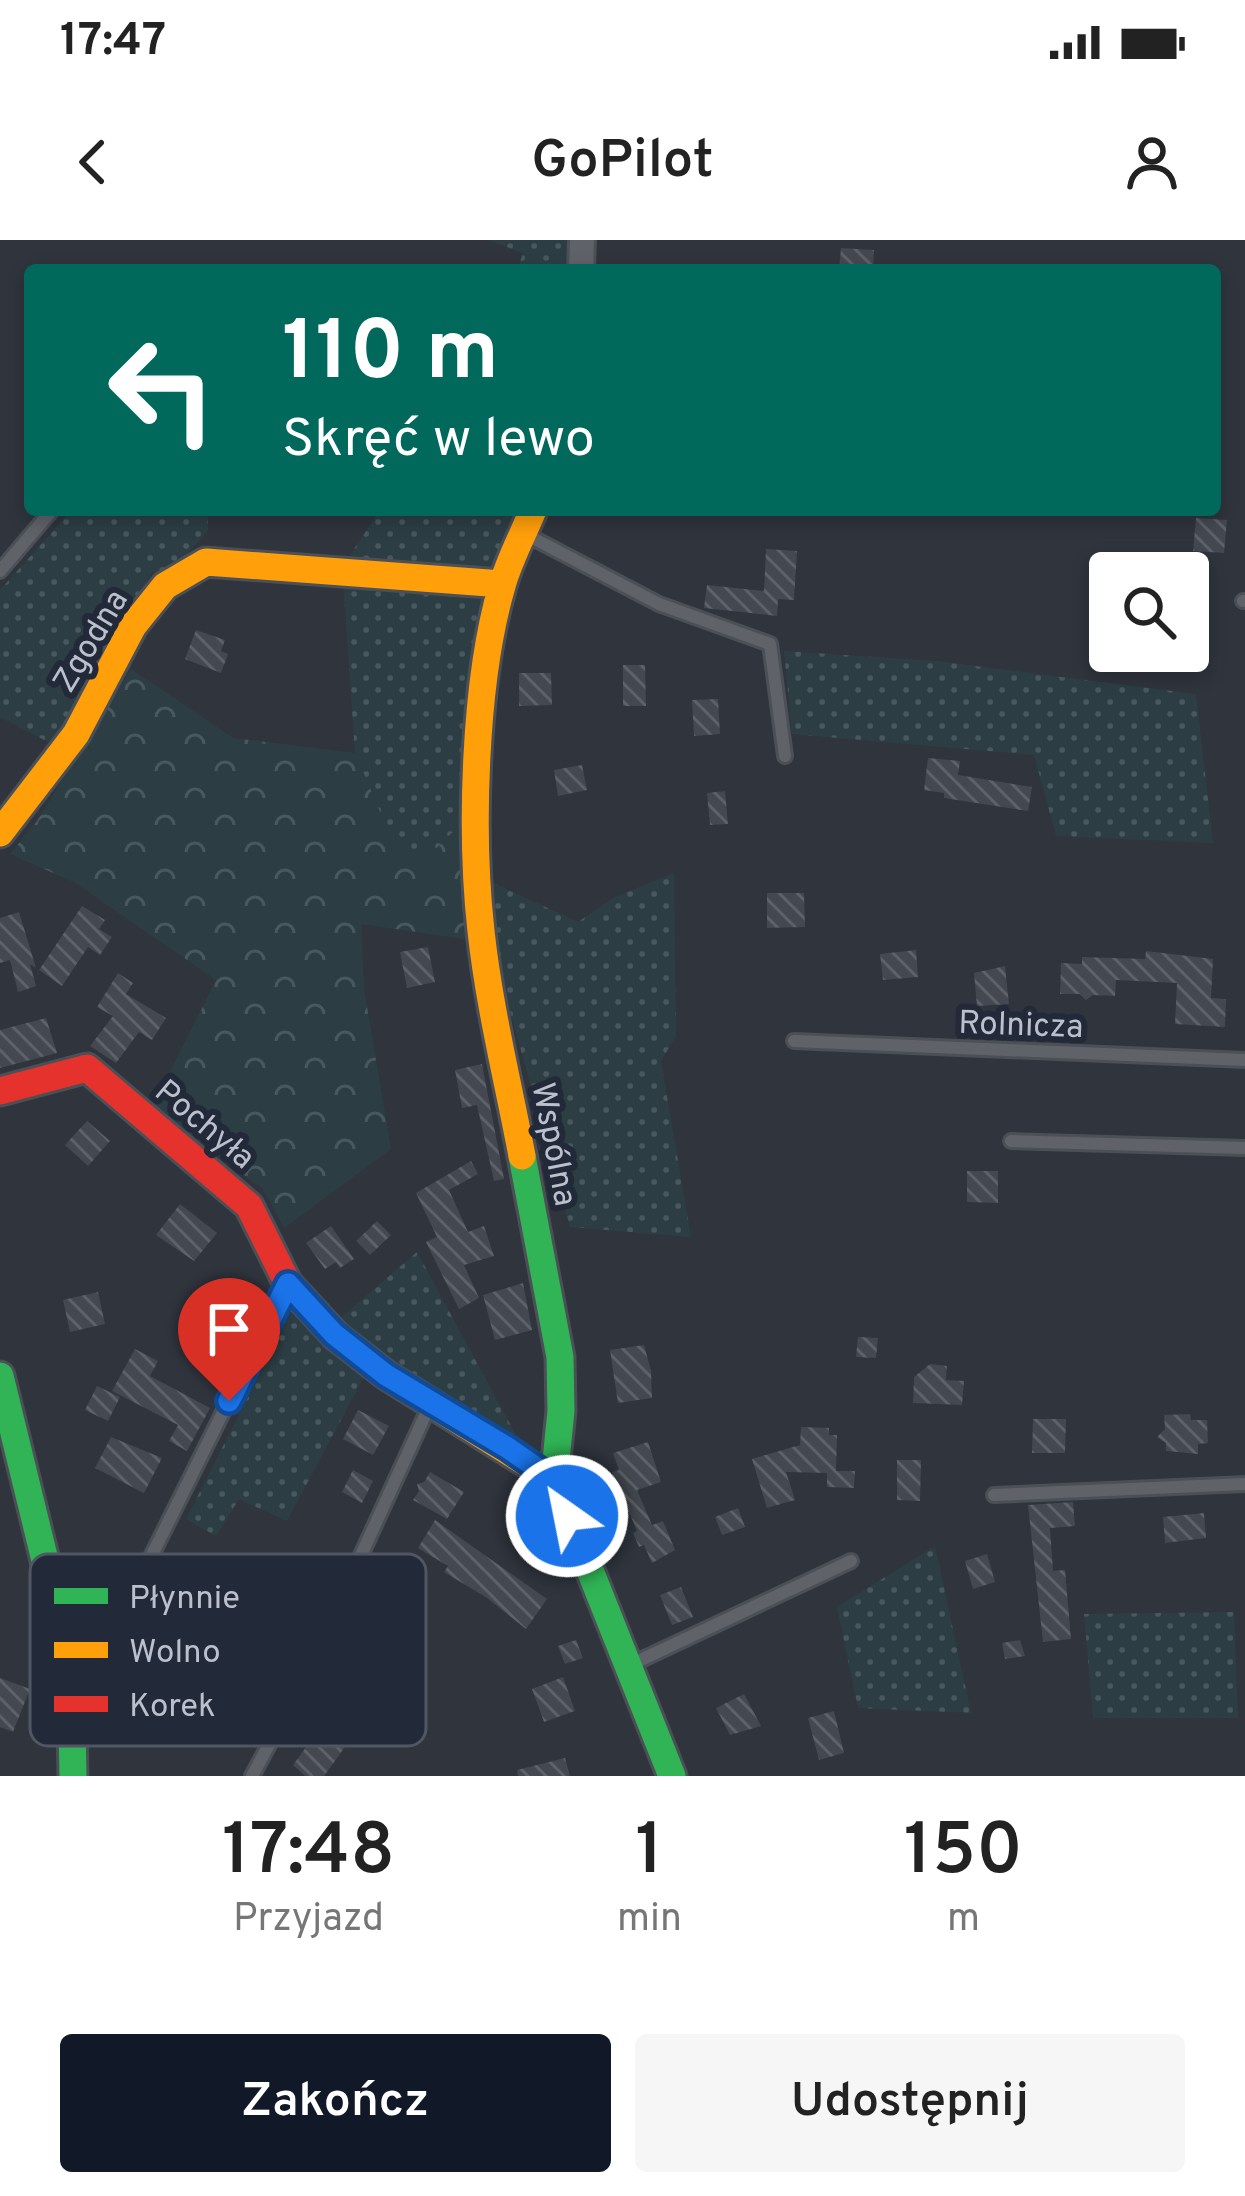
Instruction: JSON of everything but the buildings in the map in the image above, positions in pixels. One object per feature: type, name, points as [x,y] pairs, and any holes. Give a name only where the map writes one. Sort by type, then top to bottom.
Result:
[{"type":"street","name":"Wspólna","points":[[529,522],[502,584],[483,687],[475,860],[481,935],[560,1357],[561,1411],[554,1480],[672,1776]]},
{"type":"street","name":"Zgodna","points":[[0,833],[76,734],[134,626],[165,586],[206,562],[502,584]]},
{"type":"street","name":"Pochyła","points":[[0,1091],[87,1068],[249,1206],[288,1284],[334,1334],[386,1375],[554,1480]]},
{"type":"street","points":[[0,1376],[43,1554]]},
{"type":"street","points":[[72,1746],[73,1776]]},
{"type":"lane","points":[[0,572],[47,516]]},
{"type":"lane","points":[[529,522],[659,604],[770,644],[785,756]]},
{"type":"lane","name":"Rolnicza","points":[[794,1040],[1245,1060]]},
{"type":"lane","points":[[1011,1141],[1245,1148]]},
{"type":"lane","points":[[153,1554],[288,1284]]},
{"type":"lane","points":[[362,1554],[432,1400]]},
{"type":"lane","points":[[994,1496],[1245,1484]]},
{"type":"lane","points":[[627,1666],[851,1561]]},
{"type":"lane","points":[[252,1776],[268,1746]]},
{"type":"green space","points":[[488,240],[567,240],[565,264],[519,264],[523,253]]},
{"type":"green space","points":[[67,516],[208,516],[208,531],[170,573],[152,572],[67,727],[48,742],[0,717],[0,590]]},
{"type":"green space","points":[[376,516],[516,516],[494,576],[345,563]]},
{"type":"green space","points":[[343,580],[491,595],[461,824],[432,853],[397,854],[355,753]]},
{"type":"green space","points":[[784,651],[936,661],[1196,694],[1213,843],[1056,836],[1034,755],[792,734]]},
{"type":"green space","points":[[131,669],[233,738],[355,753],[398,854],[432,853],[461,824],[472,940],[361,924],[364,989],[391,1149],[284,1228],[263,1189],[152,1108],[216,980],[74,882],[10,854],[37,821]]},
{"type":"green space","points":[[674,873],[676,1036],[661,1061],[691,1237],[570,1227],[488,932],[487,880],[578,922],[615,897]]},
{"type":"green space","points":[[417,1252],[523,1448],[337,1321]]},
{"type":"green space","points":[[293,1309],[366,1373],[287,1521],[239,1499],[216,1536],[186,1519]]},
{"type":"green space","points":[[935,1546],[971,1713],[858,1708],[837,1607]]},
{"type":"green space","points":[[1234,1612],[1238,1718],[1093,1718],[1084,1614]]},
{"type":"traffic: fast","points":[[522,1156],[560,1357],[561,1411],[554,1480],[672,1776]]},
{"type":"traffic: fast","points":[[0,1376],[43,1554]]},
{"type":"traffic: fast","points":[[72,1746],[73,1776]]},
{"type":"traffic: slow","points":[[522,1156],[484,959],[475,804],[480,711],[493,624],[505,576],[530,516]]},
{"type":"traffic: slow","points":[[0,833],[76,734],[133,626],[165,586],[206,562],[502,584]]},
{"type":"traffic: slow","points":[[336,1336],[386,1375],[554,1480]]},
{"type":"traffic: jam","points":[[0,1091],[87,1068],[249,1206],[288,1284],[336,1336]]},
{"type":"route","points":[[229,1401],[288,1284],[334,1334],[386,1375],[554,1480],[567,1516]]}]
